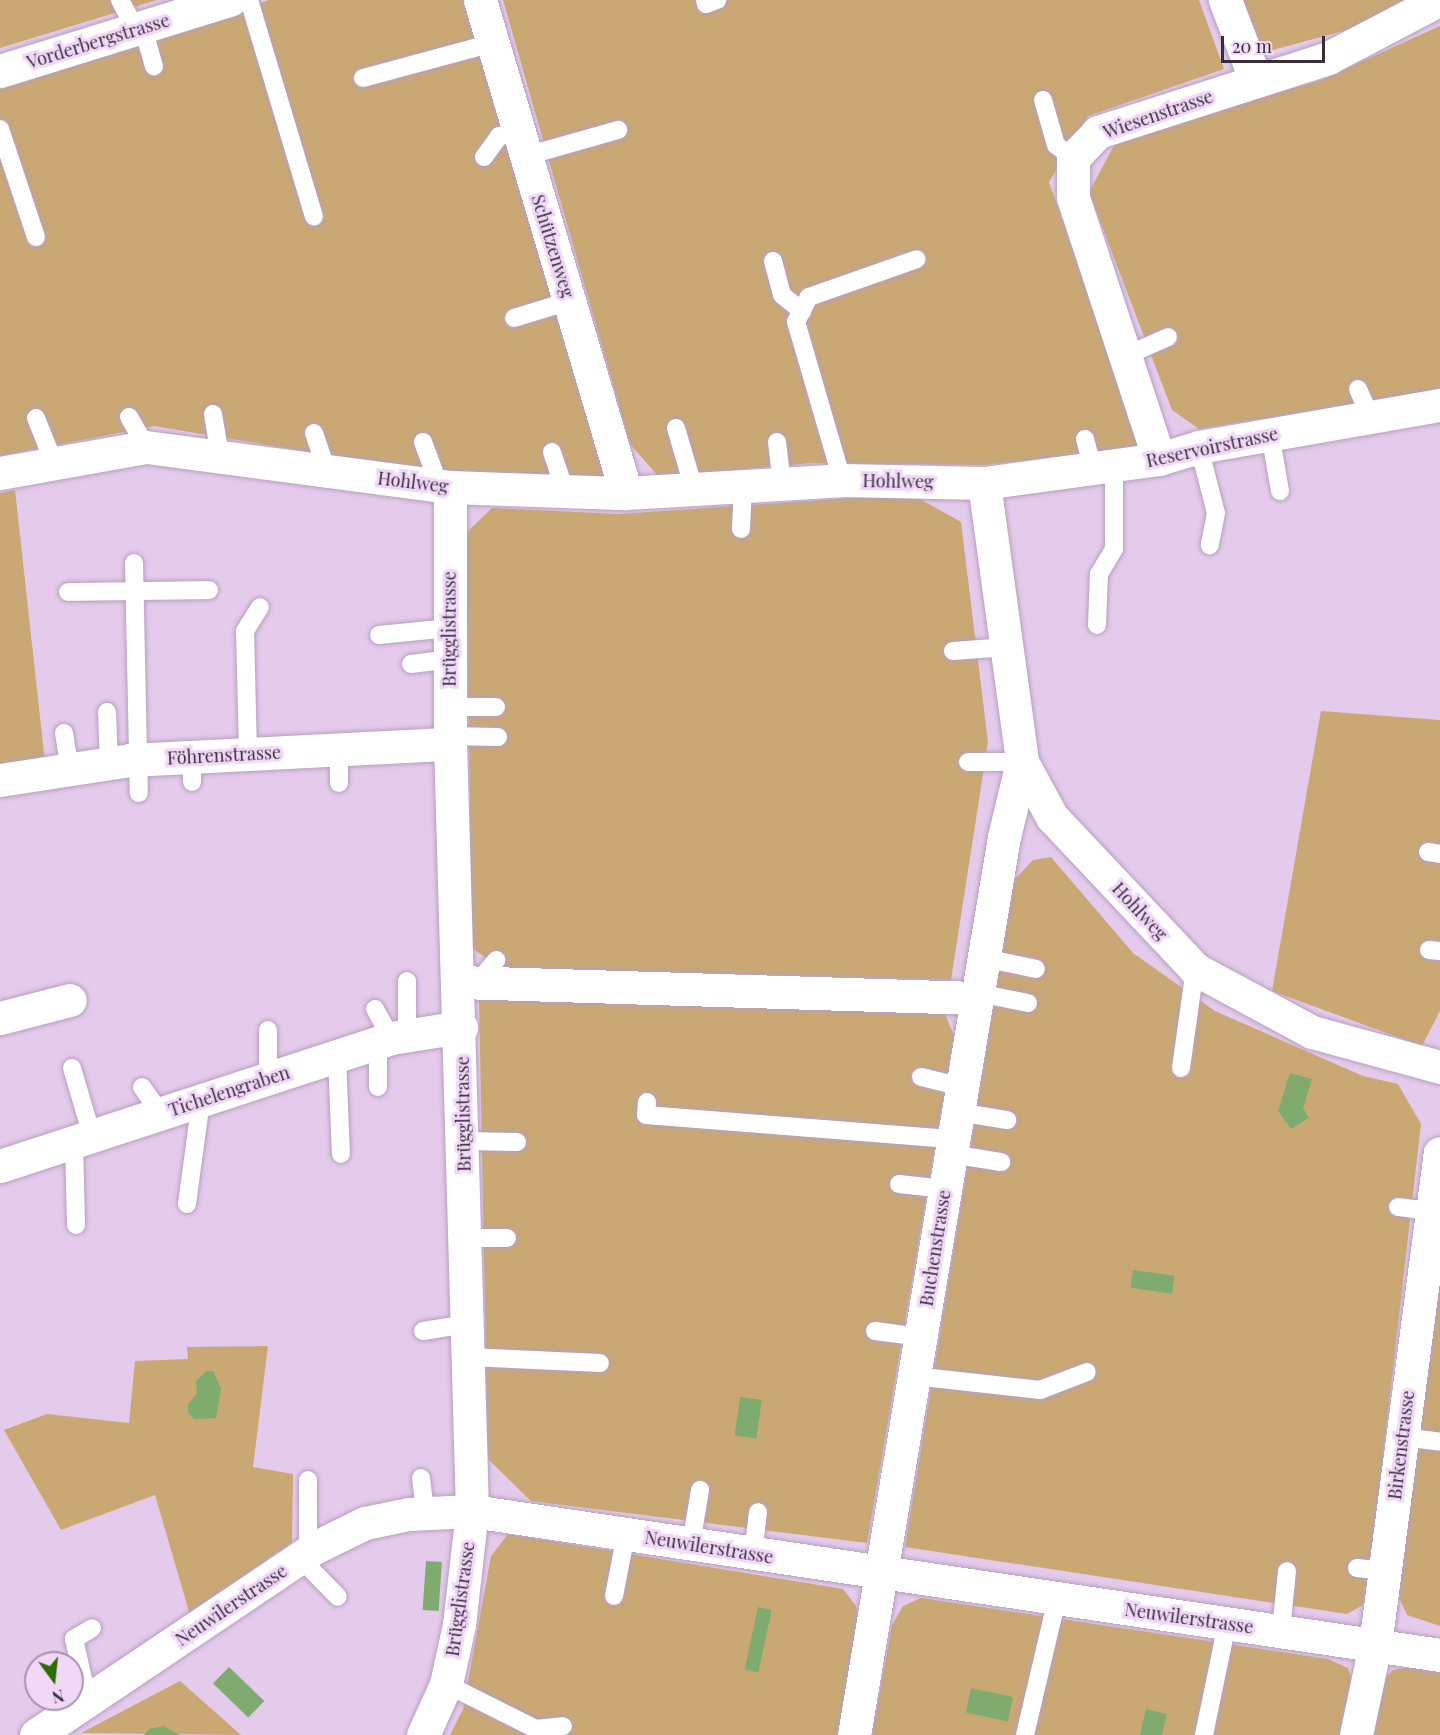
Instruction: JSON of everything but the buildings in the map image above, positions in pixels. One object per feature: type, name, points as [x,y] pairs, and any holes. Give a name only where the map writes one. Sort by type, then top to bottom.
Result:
[{"type":"street","name":"Schützenweg","points":[[480,0],[626,493]]},
{"type":"street","points":[[1225,0],[1256,81]]},
{"type":"street","name":"Wiesenstrasse","points":[[1073,158],[1098,132],[1328,58],[1435,1]]},
{"type":"street","name":"Vorderbergstrasse","points":[[0,71],[139,29],[218,2]]},
{"type":"street","points":[[1073,158],[1073,197],[1159,459]]},
{"type":"street","name":"Reservoirstrasse","points":[[984,483],[1097,458],[1159,459],[1199,447],[1270,434],[1364,403],[1440,405]]},
{"type":"street","name":"Hohlweg","points":[[0,473],[146,447],[444,486],[626,493],[842,480],[984,483],[1022,762],[1052,817],[1195,969],[1312,1032],[1440,1067]]},
{"type":"street","name":"Brügglistrasse","points":[[423,1735],[446,1684],[459,1625],[472,1511],[461,1027],[477,975],[450,729],[450,643],[459,590],[444,486]]},
{"type":"street","name":"Föhrenstrasse","points":[[0,780],[124,761],[192,769],[248,753],[339,749],[450,729]]},
{"type":"street","name":"Buchenstrasse","points":[[854,1735],[1004,837],[1022,762]]},
{"type":"street","points":[[477,975],[977,995]]},
{"type":"street","points":[[0,1018],[70,1000]]},
{"type":"street","name":"Tichelengraben","points":[[0,1166],[392,1039],[461,1027]]},
{"type":"street","name":"Birkenstrasse","points":[[1356,1735],[1375,1645],[1371,1569],[1430,1311],[1432,1211],[1440,1153]]},
{"type":"street","name":"Neuwilerstrasse","points":[[36,1735],[304,1555],[365,1523],[424,1513],[472,1511],[1440,1655]]},
{"type":"lane","points":[[120,0],[139,29],[154,66]]},
{"type":"lane","points":[[249,0],[314,216]]},
{"type":"lane","points":[[705,0],[706,3],[717,0]]},
{"type":"lane","points":[[363,78],[493,43]]},
{"type":"lane","points":[[1043,100],[1056,145],[1073,158]]},
{"type":"lane","points":[[0,129],[36,237]]},
{"type":"lane","points":[[484,157],[499,136],[523,144],[618,130]]},
{"type":"lane","points":[[842,480],[796,322],[809,297],[917,259]]},
{"type":"lane","points":[[773,261],[782,295],[802,311]]},
{"type":"lane","points":[[514,318],[570,301]]},
{"type":"lane","points":[[1125,356],[1168,338]]},
{"type":"lane","points":[[213,414],[220,456]]},
{"type":"lane","points":[[129,417],[146,447]]},
{"type":"lane","points":[[36,418],[54,463]]},
{"type":"lane","points":[[676,428],[694,489]]},
{"type":"lane","points":[[314,433],[327,471]]},
{"type":"lane","points":[[1270,434],[1280,491]]},
{"type":"lane","points":[[423,442],[444,486]]},
{"type":"lane","points":[[777,442],[782,484]]},
{"type":"lane","points":[[1199,447],[1216,513],[1210,545]]},
{"type":"lane","points":[[552,452],[565,491]]},
{"type":"lane","points":[[1097,458],[1114,549],[1099,574],[1097,626]]},
{"type":"lane","points":[[741,529],[743,486]]},
{"type":"lane","points":[[124,761],[135,589],[134,563]]},
{"type":"lane","points":[[68,592],[135,589],[209,590]]},
{"type":"lane","points":[[248,753],[245,631],[260,607]]},
{"type":"lane","points":[[379,635],[450,643]]},
{"type":"lane","points":[[411,664],[450,643]]},
{"type":"lane","points":[[953,651],[1006,647]]},
{"type":"lane","points":[[450,729],[496,707]]},
{"type":"lane","points":[[107,712],[124,761],[139,793]]},
{"type":"lane","points":[[450,729],[498,737]]},
{"type":"lane","points":[[64,733],[70,769]]},
{"type":"lane","points":[[339,749],[339,783]]},
{"type":"lane","points":[[968,762],[1022,762]]},
{"type":"lane","points":[[984,958],[1036,969]]},
{"type":"lane","points":[[1181,1068],[1195,969]]},
{"type":"lane","points":[[378,1087],[407,981]]},
{"type":"lane","points":[[977,995],[1028,1004]]},
{"type":"lane","points":[[375,1010],[392,1039]]},
{"type":"lane","points":[[268,1030],[268,1079]]},
{"type":"lane","points":[[337,1056],[341,1154]]},
{"type":"lane","points":[[72,1068],[83,1139],[76,1225]]},
{"type":"lane","points":[[921,1077],[956,1123],[1001,1162]]},
{"type":"lane","points":[[142,1087],[160,1113]]},
{"type":"lane","points":[[187,1204],[201,1100]]},
{"type":"lane","points":[[647,1102],[646,1115],[956,1123],[1007,1120]]},
{"type":"lane","points":[[463,1141],[517,1142]]},
{"type":"lane","points":[[899,1185],[945,1189]]},
{"type":"lane","points":[[1398,1207],[1432,1211]]},
{"type":"lane","points":[[465,1238],[507,1238]]},
{"type":"lane","points":[[423,1331],[467,1324]]},
{"type":"lane","points":[[875,1331],[920,1337]]},
{"type":"lane","points":[[468,1357],[600,1363]]},
{"type":"lane","points":[[914,1376],[1040,1390],[1087,1372]]},
{"type":"lane","points":[[1402,1437],[1440,1442]]},
{"type":"lane","points":[[421,1478],[424,1513]]},
{"type":"lane","points":[[308,1480],[304,1555],[339,1597]]},
{"type":"lane","points":[[691,1544],[700,1490]]},
{"type":"lane","points":[[753,1554],[758,1512]]},
{"type":"lane","points":[[614,1596],[626,1534]]},
{"type":"lane","points":[[1281,1631],[1287,1571]]},
{"type":"lane","points":[[1025,1735],[1057,1599]]},
{"type":"lane","points":[[1204,1735],[1227,1624]]},
{"type":"lane","points":[[88,1701],[74,1639],[92,1628]]},
{"type":"lane","points":[[446,1684],[536,1729],[563,1726]]},
{"type":"shaded area","points":[[0,0],[157,0],[0,48]]},
{"type":"shaded area","points":[[269,0],[469,0],[607,478],[418,470],[154,426],[0,456],[0,87]]},
{"type":"shaded area","points":[[503,0],[1199,0],[1224,69],[1088,116],[1049,182],[1143,447],[984,465],[812,463],[659,477],[630,444]]},
{"type":"shaded area","points":[[1238,0],[1414,0],[1358,27],[1258,54]]},
{"type":"shaded area","points":[[1440,26],[1440,390],[1199,429],[1172,410],[1089,192],[1117,140],[1321,80]]},
{"type":"shaded area","points":[[15,490],[45,762],[0,772],[0,493]]},
{"type":"shaded area","points":[[911,494],[961,522],[988,742],[951,980],[500,968],[472,948],[466,533],[492,508],[619,514]]},
{"type":"shaded area","points":[[1321,711],[1440,720],[1440,1011],[1422,1046],[1272,991]]},
{"type":"shaded area","points":[[1051,857],[1133,953],[1215,1011],[1363,1076],[1398,1084],[1421,1124],[1368,1587],[1363,1605],[1347,1614],[905,1547],[1014,880],[1033,860]]},
{"type":"shaded area","points":[[479,998],[944,1011],[954,1036],[867,1543],[531,1501],[488,1459]]},
{"type":"shaded area","points":[[1290,1073],[1312,1079],[1303,1108],[1309,1118],[1291,1129],[1278,1111]]},
{"type":"shaded area","points":[[1440,1265],[1440,1626],[1407,1615],[1397,1593]]},
{"type":"shaded area","points":[[1133,1270],[1175,1276],[1172,1294],[1130,1288]]},
{"type":"shaded area","points":[[268,1346],[253,1467],[293,1474],[292,1542],[190,1615],[155,1495],[61,1530],[4,1430],[47,1414],[129,1423],[135,1361],[188,1359],[187,1347]]},
{"type":"shaded area","points":[[206,1371],[213,1371],[221,1389],[216,1418],[194,1419],[188,1413],[188,1404],[197,1394],[196,1381]]},
{"type":"shaded area","points":[[740,1397],[762,1400],[756,1439],[735,1436]]},
{"type":"shaded area","points":[[508,1534],[843,1589],[856,1606],[861,1625],[840,1735],[450,1735],[463,1709],[491,1556]]},
{"type":"shaded area","points":[[426,1561],[442,1562],[439,1611],[423,1610]]},
{"type":"shaded area","points":[[921,1598],[1328,1659],[1348,1668],[1354,1687],[1345,1735],[872,1735],[892,1625],[903,1606]]},
{"type":"shaded area","points":[[758,1607],[772,1610],[758,1673],[745,1670]]},
{"type":"shaded area","points":[[229,1667],[264,1701],[248,1718],[213,1684]]},
{"type":"shaded area","points":[[1410,1667],[1440,1671],[1440,1735],[1369,1735],[1381,1683],[1393,1670]]},
{"type":"shaded area","points":[[180,1681],[241,1735],[81,1733]]},
{"type":"shaded area","points":[[971,1688],[1013,1697],[1008,1721],[966,1712]]},
{"type":"shaded area","points":[[1146,1709],[1167,1714],[1162,1735],[1140,1735]]},
{"type":"shaded area","points":[[163,1726],[180,1735],[144,1735],[149,1729]]}]
